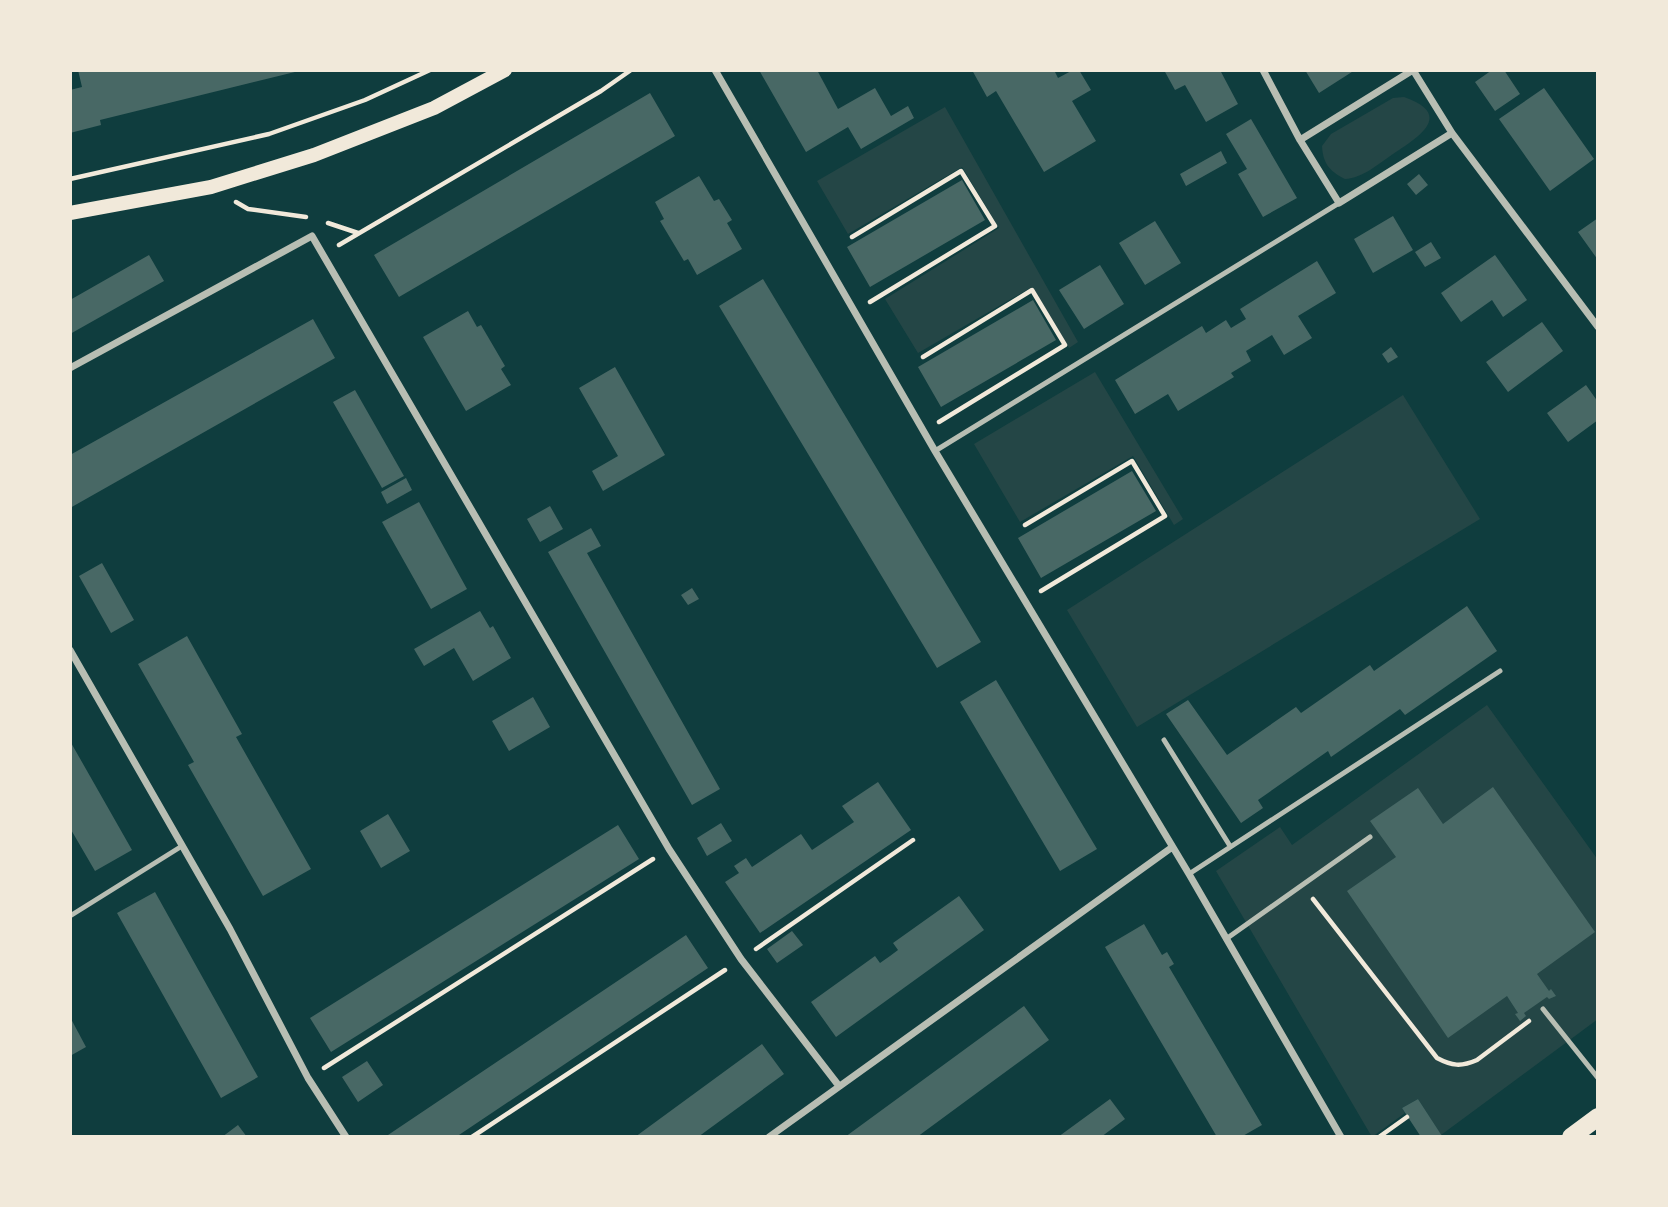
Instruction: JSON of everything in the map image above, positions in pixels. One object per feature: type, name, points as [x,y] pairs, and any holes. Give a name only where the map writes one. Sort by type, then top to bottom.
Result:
[{"type":"main road","points":[[70,213],[211,187],[314,155],[434,108],[505,70]]},
{"type":"main road","points":[[1571,1137],[1598,1117]]},
{"type":"street","points":[[715,70],[935,451],[1189,874],[1341,1137]]},
{"type":"street","points":[[1263,70],[1300,140],[1339,203],[1452,133]]},
{"type":"street","points":[[1300,140],[1413,70],[1452,133],[1598,327]]},
{"type":"street","points":[[70,368],[312,236],[669,849],[741,959],[839,1086]]},
{"type":"street","points":[[70,650],[230,929],[308,1078],[346,1137]]},
{"type":"street","points":[[769,1137],[1171,848]]},
{"type":"lane","points":[[935,451],[1339,203]]},
{"type":"lane","points":[[1189,874],[1500,671]]},
{"type":"lane","points":[[1164,740],[1230,846]]},
{"type":"lane","points":[[1226,939],[1370,837]]},
{"type":"lane","points":[[70,915],[182,846]]},
{"type":"lane","points":[[1543,1009],[1598,1078]]},
{"type":"path","points":[[70,179],[270,134],[365,100],[430,70]]},
{"type":"path","points":[[323,254],[601,91],[631,70]]},
{"type":"path","points":[[852,237],[961,171],[995,226],[854,312]]},
{"type":"path","points":[[211,187],[248,209],[316,219]]},
{"type":"path","points":[[326,222],[358,233]]},
{"type":"path","points":[[923,357],[1032,290],[1065,345],[924,431]]},
{"type":"path","points":[[1025,525],[1132,461],[1165,516],[1026,600]]},
{"type":"path","points":[[472,1137],[741,959],[913,840]]},
{"type":"path","points":[[308,1078],[669,849]]},
{"type":"path","points":[[1302,885],[1437,1058],[1459,1066],[1477,1060],[1543,1009]]},
{"type":"path","points":[[1379,1137],[1407,1117]]},
{"type":"shaded area","points":[[1404,97],[1427,111],[1430,118],[1421,133],[1358,176],[1345,179],[1331,170],[1325,162],[1322,146],[1331,134],[1393,98]]},
{"type":"shaded area","points":[[945,107],[1078,342],[1069,348],[1032,287],[918,353],[885,299],[999,228],[962,167],[848,234],[817,181]]},
{"type":"shaded area","points":[[1095,372],[1183,519],[1174,525],[1133,456],[1020,522],[974,444]]},
{"type":"shaded area","points":[[1403,395],[1480,519],[1137,727],[1067,610]]},
{"type":"shaded area","points":[[1487,705],[1598,860],[1598,1019],[1441,1135],[1418,1099],[1402,1108],[1405,1113],[1372,1137],[1216,871],[1280,827],[1292,845]]},
{"type":"building","points":[[78,70],[299,71],[100,120],[101,125],[70,133],[70,90],[82,87]]},
{"type":"building","points":[[759,70],[817,70],[838,109],[875,88],[891,116],[908,106],[914,118],[861,149],[848,127],[806,152]]},
{"type":"building","points":[[972,70],[1054,70],[1058,78],[1073,70],[1079,70],[1091,90],[1072,101],[1096,141],[1044,172],[996,91],[987,97]]},
{"type":"building","points":[[1164,70],[1220,70],[1238,104],[1206,122],[1185,85],[1175,90]]},
{"type":"building","points":[[1305,70],[1355,70],[1319,93]]},
{"type":"building","points":[[1492,70],[1504,70],[1520,94],[1495,111],[1475,82]]},
{"type":"building","points":[[1544,88],[1594,159],[1550,191],[1499,119]]},
{"type":"building","points":[[650,93],[675,136],[399,297],[374,255]]},
{"type":"building","points":[[1251,119],[1297,198],[1263,217],[1238,174],[1247,169],[1226,134]]},
{"type":"building","points":[[1221,151],[1227,163],[1186,186],[1180,174]]},
{"type":"building","points":[[1419,174],[1428,185],[1416,195],[1407,184]]},
{"type":"building","points":[[699,176],[714,201],[719,199],[732,220],[727,223],[742,249],[697,275],[688,259],[684,261],[660,221],[664,219],[655,202]]},
{"type":"building","points":[[962,180],[985,220],[870,287],[847,247]]},
{"type":"building","points":[[1393,216],[1413,250],[1373,273],[1354,239]]},
{"type":"building","points":[[1598,218],[1598,260],[1578,232]]},
{"type":"building","points":[[1155,221],[1181,263],[1145,285],[1119,243]]},
{"type":"building","points":[[1431,242],[1441,258],[1425,267],[1415,252]]},
{"type":"building","points":[[149,255],[164,281],[70,334],[70,300]]},
{"type":"building","points":[[1495,255],[1527,300],[1503,317],[1492,300],[1461,322],[1441,293]]},
{"type":"building","points":[[1317,261],[1336,293],[1298,316],[1312,338],[1284,355],[1272,335],[1246,351],[1251,361],[1231,373],[1234,377],[1178,411],[1168,394],[1135,414],[1115,380],[1202,326],[1206,333],[1226,320],[1231,328],[1246,319],[1240,309]]},
{"type":"building","points":[[1100,265],[1124,304],[1084,329],[1059,290]]},
{"type":"building","points":[[763,279],[981,642],[937,668],[719,306]]},
{"type":"building","points":[[1033,300],[1056,340],[941,407],[918,367]]},
{"type":"building","points":[[468,311],[477,327],[481,325],[505,366],[501,369],[511,385],[466,411],[423,337]]},
{"type":"building","points":[[313,319],[335,358],[70,508],[70,455]]},
{"type":"building","points":[[1542,322],[1563,351],[1508,392],[1486,362]]},
{"type":"building","points":[[1391,347],[1398,357],[1388,363],[1382,354]]},
{"type":"building","points":[[615,367],[665,455],[603,491],[592,471],[618,456],[579,388]]},
{"type":"building","points":[[1586,385],[1598,402],[1598,420],[1568,442],[1547,413]]},
{"type":"building","points":[[355,390],[404,476],[382,488],[333,402]]},
{"type":"building","points":[[1132,471],[1156,511],[1041,578],[1018,538]]},
{"type":"building","points":[[406,478],[412,490],[387,504],[381,492]]},
{"type":"building","points":[[419,502],[467,589],[431,609],[382,522]]},
{"type":"building","points":[[550,506],[563,529],[540,542],[527,519]]},
{"type":"building","points":[[591,528],[601,546],[587,553],[720,789],[692,805],[548,552]]},
{"type":"building","points":[[102,563],[134,620],[111,633],[79,576]]},
{"type":"building","points":[[692,588],[699,599],[688,605],[681,595]]},
{"type":"building","points":[[1467,606],[1497,651],[1405,715],[1400,709],[1331,757],[1328,751],[1258,800],[1263,808],[1241,823],[1166,714],[1188,700],[1227,755],[1296,707],[1301,713],[1370,665],[1374,671]]},
{"type":"building","points":[[480,611],[490,628],[493,626],[511,658],[473,681],[454,648],[424,666],[414,649]]},
{"type":"building","points":[[187,636],[242,734],[236,737],[311,869],[263,896],[188,765],[194,762],[138,664]]},
{"type":"building","points":[[996,680],[1097,849],[1060,871],[960,702]]},
{"type":"building","points":[[533,697],[550,727],[509,751],[492,721]]},
{"type":"building","points":[[70,741],[132,850],[95,871],[70,828]]},
{"type":"building","points":[[878,782],[911,830],[760,933],[725,882],[739,873],[734,866],[746,858],[752,867],[801,834],[812,850],[854,822],[842,806]]},
{"type":"building","points":[[1493,787],[1595,932],[1537,974],[1556,996],[1549,999],[1547,997],[1524,1013],[1526,1016],[1520,1021],[1507,996],[1448,1038],[1347,891],[1396,857],[1370,821],[1418,788],[1443,824]]},
{"type":"building","points":[[388,814],[410,851],[381,868],[360,831]]},
{"type":"building","points":[[721,823],[732,841],[707,856],[697,838]]},
{"type":"building","points":[[618,825],[639,859],[331,1052],[310,1018]]},
{"type":"building","points":[[155,892],[258,1077],[221,1098],[117,913]]},
{"type":"building","points":[[959,896],[984,930],[836,1037],[811,1002],[875,956],[880,963],[890,956],[898,950],[893,943]]},
{"type":"building","points":[[1144,924],[1162,955],[1167,952],[1174,964],[1169,967],[1262,1125],[1241,1137],[1217,1137],[1105,947]]},
{"type":"building","points":[[792,931],[803,945],[777,963],[767,949]]},
{"type":"building","points":[[686,935],[708,968],[456,1137],[385,1137]]},
{"type":"building","points":[[1024,1006],[1049,1040],[917,1137],[845,1137]]},
{"type":"building","points":[[70,1017],[86,1047],[70,1056]]},
{"type":"building","points":[[762,1044],[784,1074],[698,1137],[635,1137]]},
{"type":"building","points":[[367,1061],[383,1085],[358,1102],[342,1077]]},
{"type":"building","points":[[1110,1099],[1125,1119],[1101,1137],[1058,1137]]},
{"type":"building","points":[[1418,1099],[1442,1136],[1421,1137],[1402,1108]]},
{"type":"building","points":[[238,1125],[247,1137],[222,1137]]}]
